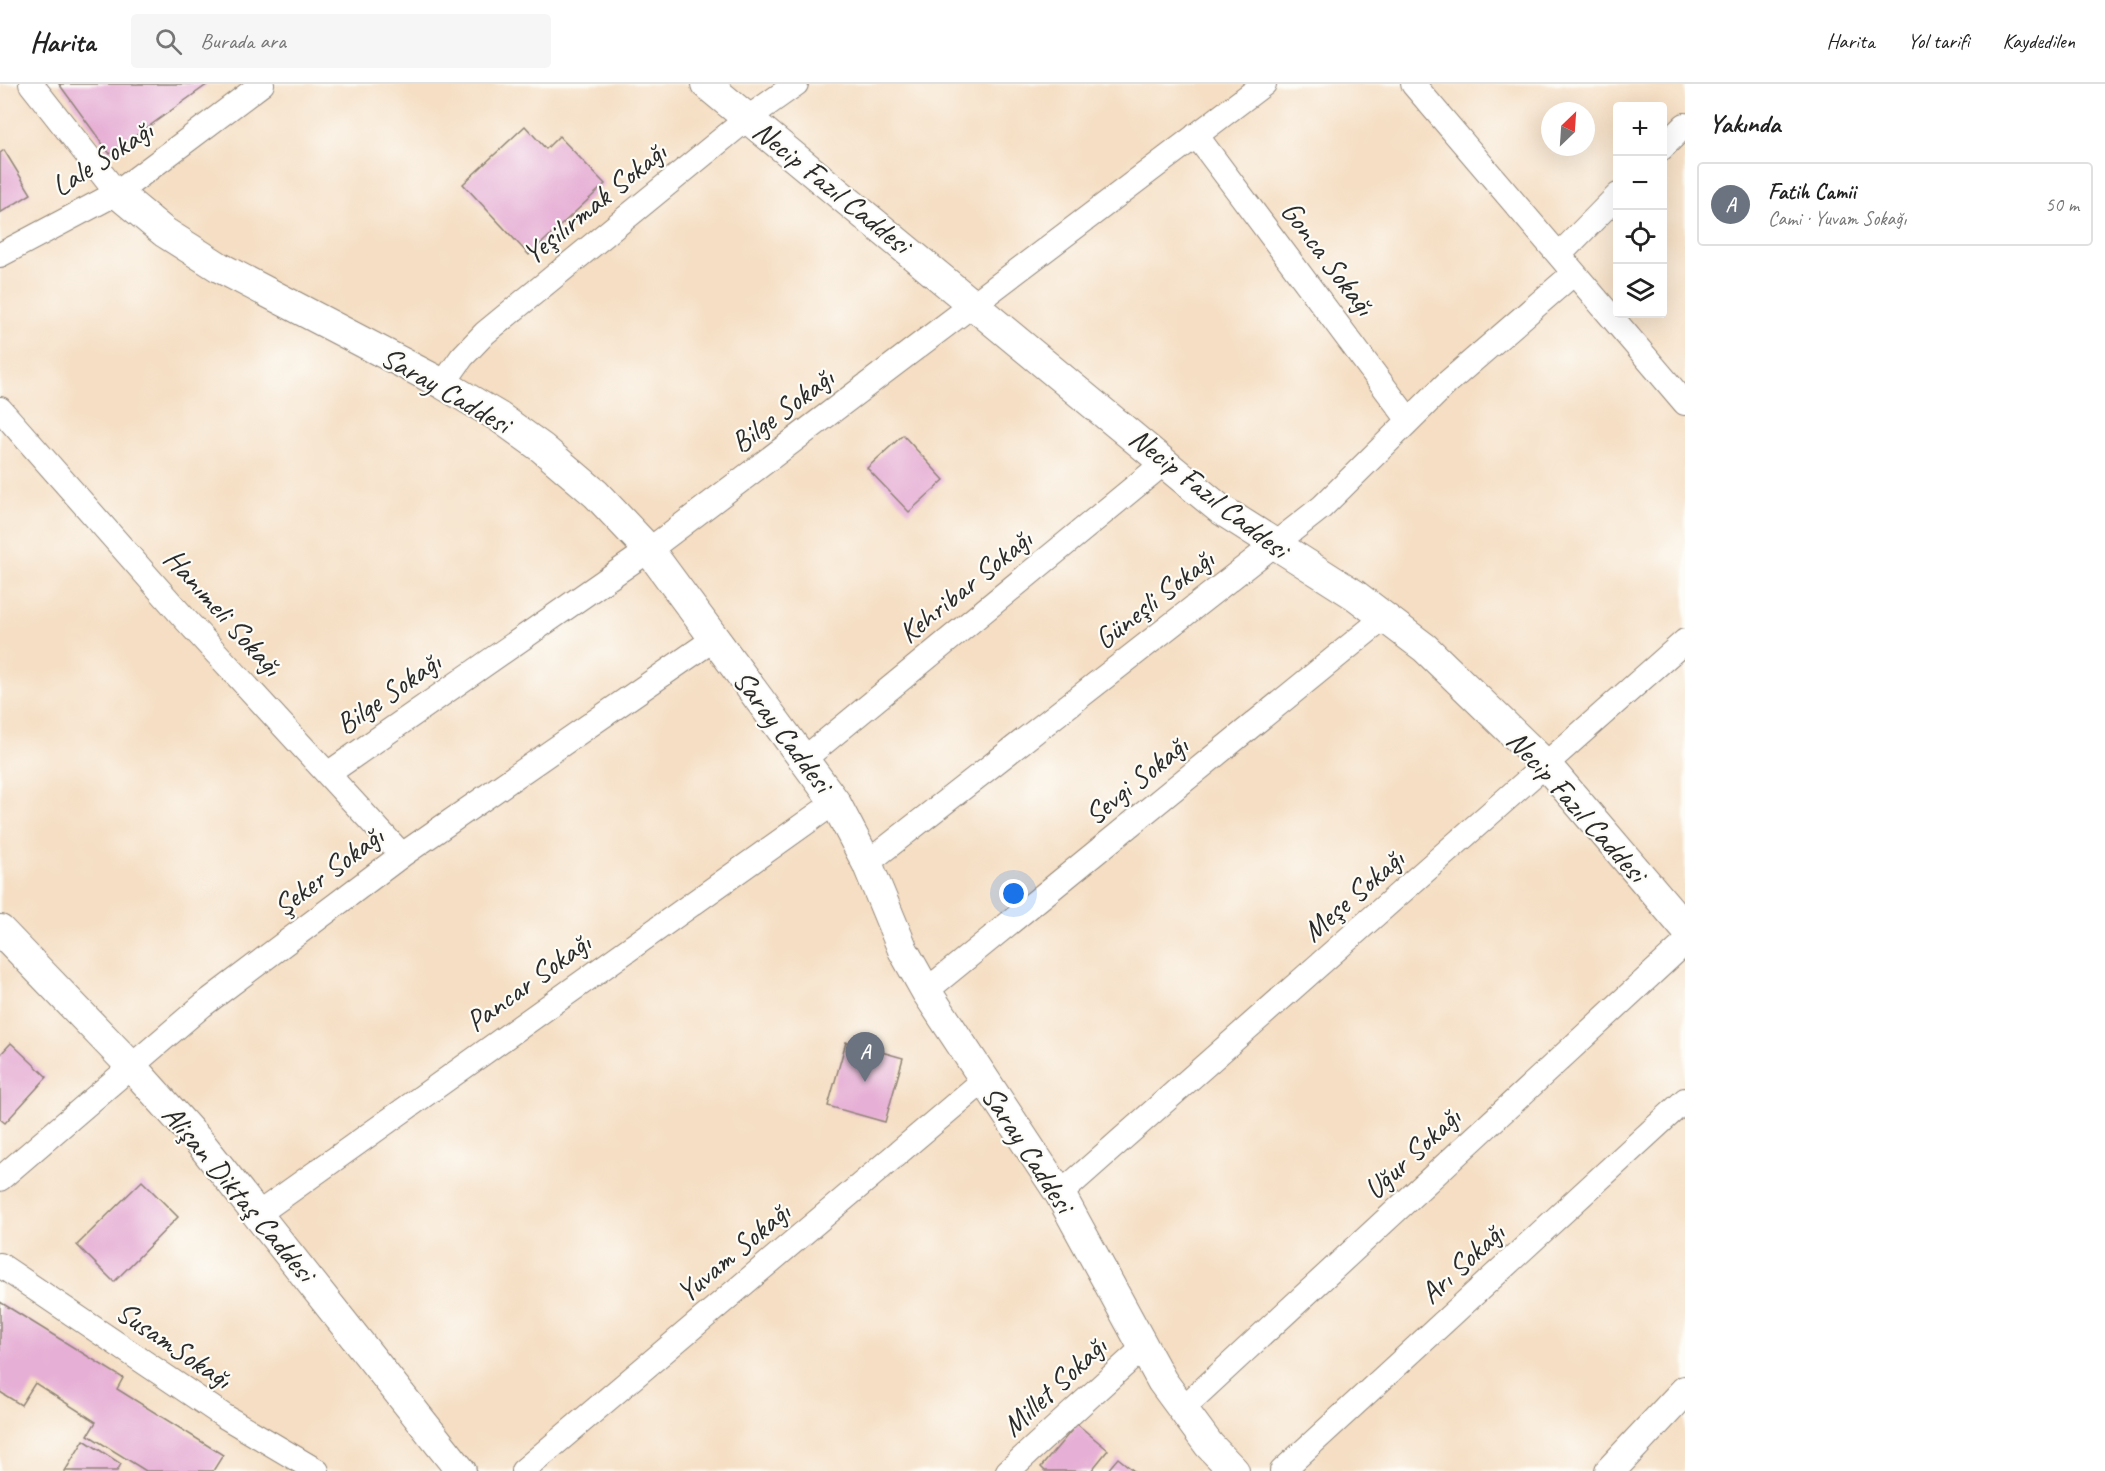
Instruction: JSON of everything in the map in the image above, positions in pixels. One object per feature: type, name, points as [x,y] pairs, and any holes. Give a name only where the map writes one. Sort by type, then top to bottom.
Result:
[{"type":"street","points":[[31,84],[117,193]]},
{"type":"street","name":"Lale Sokağı","points":[[0,255],[117,193],[262,84]]},
{"type":"street","name":"Necip Fazıl Caddesi","points":[[706,84],[975,304],[1220,509],[1385,617],[1425,648],[1547,766],[1685,928]]},
{"type":"street","name":"Yeşilırmak Sokağı","points":[[443,384],[462,357],[484,333],[748,118],[796,84]]},
{"type":"street","name":"Bilge Sokağı","points":[[328,773],[649,550],[1264,84]]},
{"type":"street","points":[[1413,84],[1685,403]]},
{"type":"street","points":[[1667,143],[1685,125]]},
{"type":"street","name":"Gonca Sokağı","points":[[1196,135],[1408,419]]},
{"type":"street","name":"Saray Caddesi","points":[[117,193],[164,232],[219,267],[443,384],[542,448],[596,494],[649,550],[835,802],[867,863],[903,950],[926,991],[983,1081],[1060,1194],[1143,1347],[1182,1409],[1209,1445],[1234,1471]]},
{"type":"street","name":"Güneşli Sokağı","points":[[867,863],[1322,507],[1408,419],[1567,264],[1613,201]]},
{"type":"street","name":"Hanımeli Sokağı","points":[[0,409],[185,619],[402,855]]},
{"type":"street","name":"Kehribar Sokağı","points":[[804,759],[1165,462]]},
{"type":"street","name":"Sevgi Sokağı","points":[[926,991],[1385,617]]},
{"type":"street","name":"Şeker Sokağı","points":[[0,1179],[203,1005],[402,855],[714,639]]},
{"type":"street","name":"Meşe Sokağı","points":[[1060,1194],[1547,766],[1685,641]]},
{"type":"street","name":"Pancar Sokağı","points":[[258,1214],[835,802]]},
{"type":"street","name":"Alişan Diktaş Caddesi","points":[[0,930],[131,1066],[202,1145],[461,1471]]},
{"type":"street","name":"Uğur Sokağı","points":[[1182,1409],[1685,944]]},
{"type":"street","name":"Yuvam Sokağı","points":[[523,1471],[983,1081]]},
{"type":"street","name":"Arı Sokağı","points":[[1282,1471],[1685,1100]]},
{"type":"street","name":"SusamSokağı","points":[[0,1265],[224,1416],[317,1471]]},
{"type":"street","name":"Millet Sokağı","points":[[1008,1471],[1143,1347]]},
{"type":"street","points":[[1610,1471],[1685,1391]]},
{"type":"building","points":[[59,84],[208,84],[110,154]]},
{"type":"building","points":[[525,126],[546,149],[559,136],[605,184],[529,255],[463,184]]},
{"type":"building","points":[[4,150],[31,194],[0,213],[0,153]]},
{"type":"building","points":[[903,435],[944,480],[909,512],[867,468]]},
{"type":"building","points":[[846,1042],[903,1058],[885,1122],[828,1106]]},
{"type":"building","points":[[11,1043],[47,1077],[5,1123],[0,1119],[0,1055]]},
{"type":"building","points":[[142,1181],[178,1217],[114,1282],[77,1245]]},
{"type":"building","points":[[0,1302],[123,1378],[117,1389],[223,1455],[213,1471],[146,1471],[88,1435],[96,1422],[35,1383],[21,1405],[0,1392]]},
{"type":"building","points":[[1077,1424],[1108,1450],[1091,1471],[1045,1471],[1041,1467]]},
{"type":"building","points":[[84,1440],[121,1464],[117,1471],[65,1471]]},
{"type":"building","points":[[1118,1458],[1134,1471],[1107,1471]]},
{"type":"place","name":"Fatih Camii","points":[[865,1082]]}]
